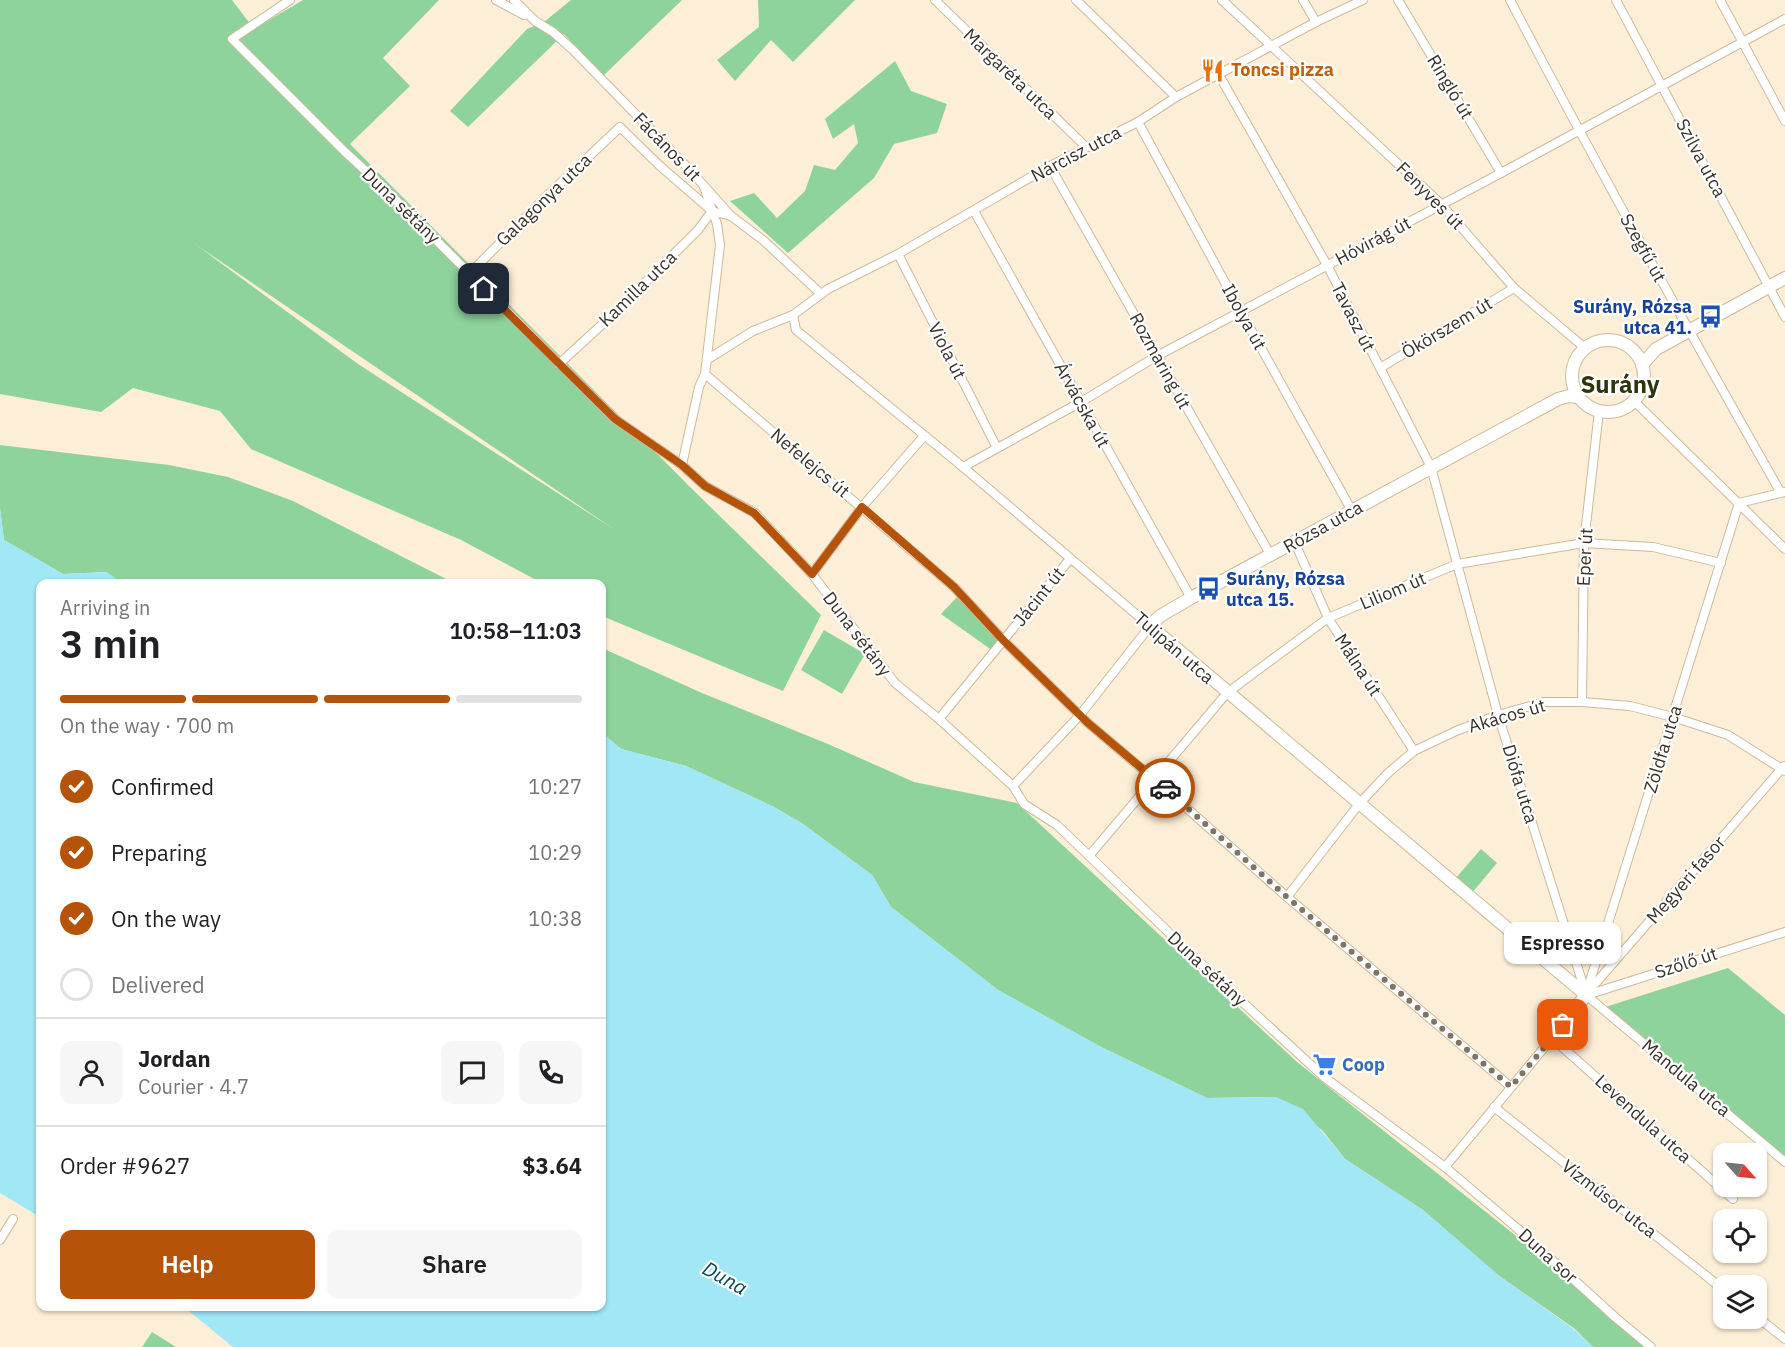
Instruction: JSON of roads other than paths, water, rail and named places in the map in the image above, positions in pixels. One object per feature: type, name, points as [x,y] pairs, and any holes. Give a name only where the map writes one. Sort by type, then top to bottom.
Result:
[{"type":"street","name":"Duna sétány","points":[[290,0],[232,39],[615,419],[682,465],[705,486],[754,513],[812,574],[895,683],[939,719],[1012,786],[1024,804],[1057,825],[1213,975],[1324,1077],[1445,1167]]},
{"type":"street","points":[[496,0],[535,21]]},
{"type":"street","name":"Fácános út","points":[[514,0],[535,21],[553,32],[573,50],[689,169],[731,216],[763,240],[821,294]]},
{"type":"street","name":"Margaréta utca","points":[[935,0],[1086,147]]},
{"type":"street","points":[[1076,0],[1176,97]]},
{"type":"street","name":"Fenyves út","points":[[1222,0],[1441,204],[1514,288],[1585,348]]},
{"type":"street","points":[[1303,0],[1316,22]]},
{"type":"street","name":"Nárcisz utca","points":[[708,359],[753,331],[793,315],[821,294],[898,254],[1050,166],[1138,122],[1176,97],[1316,22],[1363,0]]},
{"type":"street","name":"Ringló út","points":[[1398,0],[1501,173]]},
{"type":"street","name":"Szegfű út","points":[[1510,0],[1689,331],[1783,492]]},
{"type":"street","name":"Szilva utca","points":[[1616,0],[1785,317]]},
{"type":"street","points":[[1720,0],[1785,121]]},
{"type":"street","name":"Hóvirág út","points":[[963,467],[1081,402],[1157,356],[1785,19]]},
{"type":"street","name":"Tavasz út","points":[[1219,75],[1327,265],[1431,467]]},
{"type":"street","name":"Ibolya út","points":[[1138,122],[1240,312],[1352,511]]},
{"type":"street","name":"Galagonya utca","points":[[470,274],[547,196],[620,127],[660,166],[712,211]]},
{"type":"street","name":"Rozmaring út","points":[[1050,166],[1271,556]]},
{"type":"street","points":[[682,465],[699,387],[708,359],[720,245],[717,225],[704,187]]},
{"type":"street","points":[[712,211],[731,216]]},
{"type":"street","name":"Kamilla utca","points":[[559,364],[698,230],[712,211]]},
{"type":"street","name":"Árvácska út","points":[[974,211],[1191,598]]},
{"type":"street","name":"Viola út","points":[[898,254],[997,448]]},
{"type":"street","points":[[1642,364],[1656,349],[1785,278]]},
{"type":"street","name":"Ökörszem út","points":[[1380,368],[1514,288]]},
{"type":"street","name":"Tulipán utca","points":[[793,315],[796,330],[963,467],[1586,995]]},
{"type":"street","points":[[1607,340],[1620,342],[1632,350],[1642,364],[1644,378],[1641,390],[1634,401],[1614,412],[1599,411],[1587,406],[1578,397],[1572,379],[1573,366],[1577,357],[1585,348],[1607,340]]},
{"type":"street","points":[[1632,350],[1656,349]]},
{"type":"street","name":"Nefelejcs út","points":[[705,374],[954,587],[1004,641],[1080,716],[1287,897],[1511,1087]]},
{"type":"street","points":[[1558,399],[1572,379]]},
{"type":"street","points":[[1558,399],[1569,396],[1578,397]]},
{"type":"street","name":"Rózsa utca","points":[[1012,786],[1080,716],[1160,616],[1558,399]]},
{"type":"street","points":[[1634,401],[1785,549]]},
{"type":"street","name":"Eper út","points":[[1582,702],[1584,543],[1599,411]]},
{"type":"street","points":[[812,574],[862,507],[924,436]]},
{"type":"street","name":"Diófa utca","points":[[1431,467],[1498,714],[1586,995]]},
{"type":"street","points":[[1739,503],[1783,492]]},
{"type":"street","name":"Zöldfa utca","points":[[1586,995],[1739,503]]},
{"type":"street","name":"Málna út","points":[[1295,543],[1328,618],[1414,751]]},
{"type":"street","name":"Liliom út","points":[[1089,855],[1227,693],[1328,618],[1457,564],[1584,543],[1653,547],[1721,563]]},
{"type":"street","name":"Jácint út","points":[[939,719],[1070,559]]},
{"type":"street","name":"Akácos út","points":[[1287,897],[1359,804],[1388,773],[1414,751],[1498,714],[1544,702],[1630,706],[1673,717],[1728,735],[1784,768]]},
{"type":"street","name":"Megyeri fasor","points":[[1586,995],[1784,768]]},
{"type":"street","name":"Szőlő út","points":[[1586,995],[1785,932]]},
{"type":"street","points":[[1445,1167],[1586,995]]},
{"type":"street","name":"Mandula utca","points":[[1586,995],[1785,1162]]},
{"type":"street","name":"Levendula utca","points":[[1552,1038],[1733,1199]]},
{"type":"street","name":"Vízműsor utca","points":[[1494,1107],[1713,1281]]},
{"type":"street","name":"Duna sor","points":[[1445,1167],[1651,1347]]},
{"type":"street","points":[[0,1240],[13,1219]]},
{"type":"street","points":[[1767,1324],[1785,1338]]},
{"type":"water","points":[[0,509],[4,540],[63,574],[107,572],[117,579],[36,579],[36,1215],[0,1193]]},
{"type":"water","name":"Duna","points":[[606,736],[621,749],[686,766],[774,807],[803,824],[872,875],[891,907],[998,990],[1101,1047],[1207,1098],[1276,1097],[1303,1109],[1345,1159],[1423,1210],[1498,1275],[1575,1330],[1593,1347],[233,1347],[189,1311],[606,1311]]},
{"type":"place","name":"Toncsi pizza","points":[[1213,70]]},
{"type":"place","name":"Surány, Rózsa utca 41.","points":[[1710,317]]},
{"type":"place","name":"Surány, Rózsa utca 15.","points":[[1208,589]]},
{"type":"place","name":"Espresso","points":[[1563,1025]]},
{"type":"place","name":"Coop","points":[[1324,1065]]},
{"type":"district","name":"Surány","points":[[1620,385]]}]
